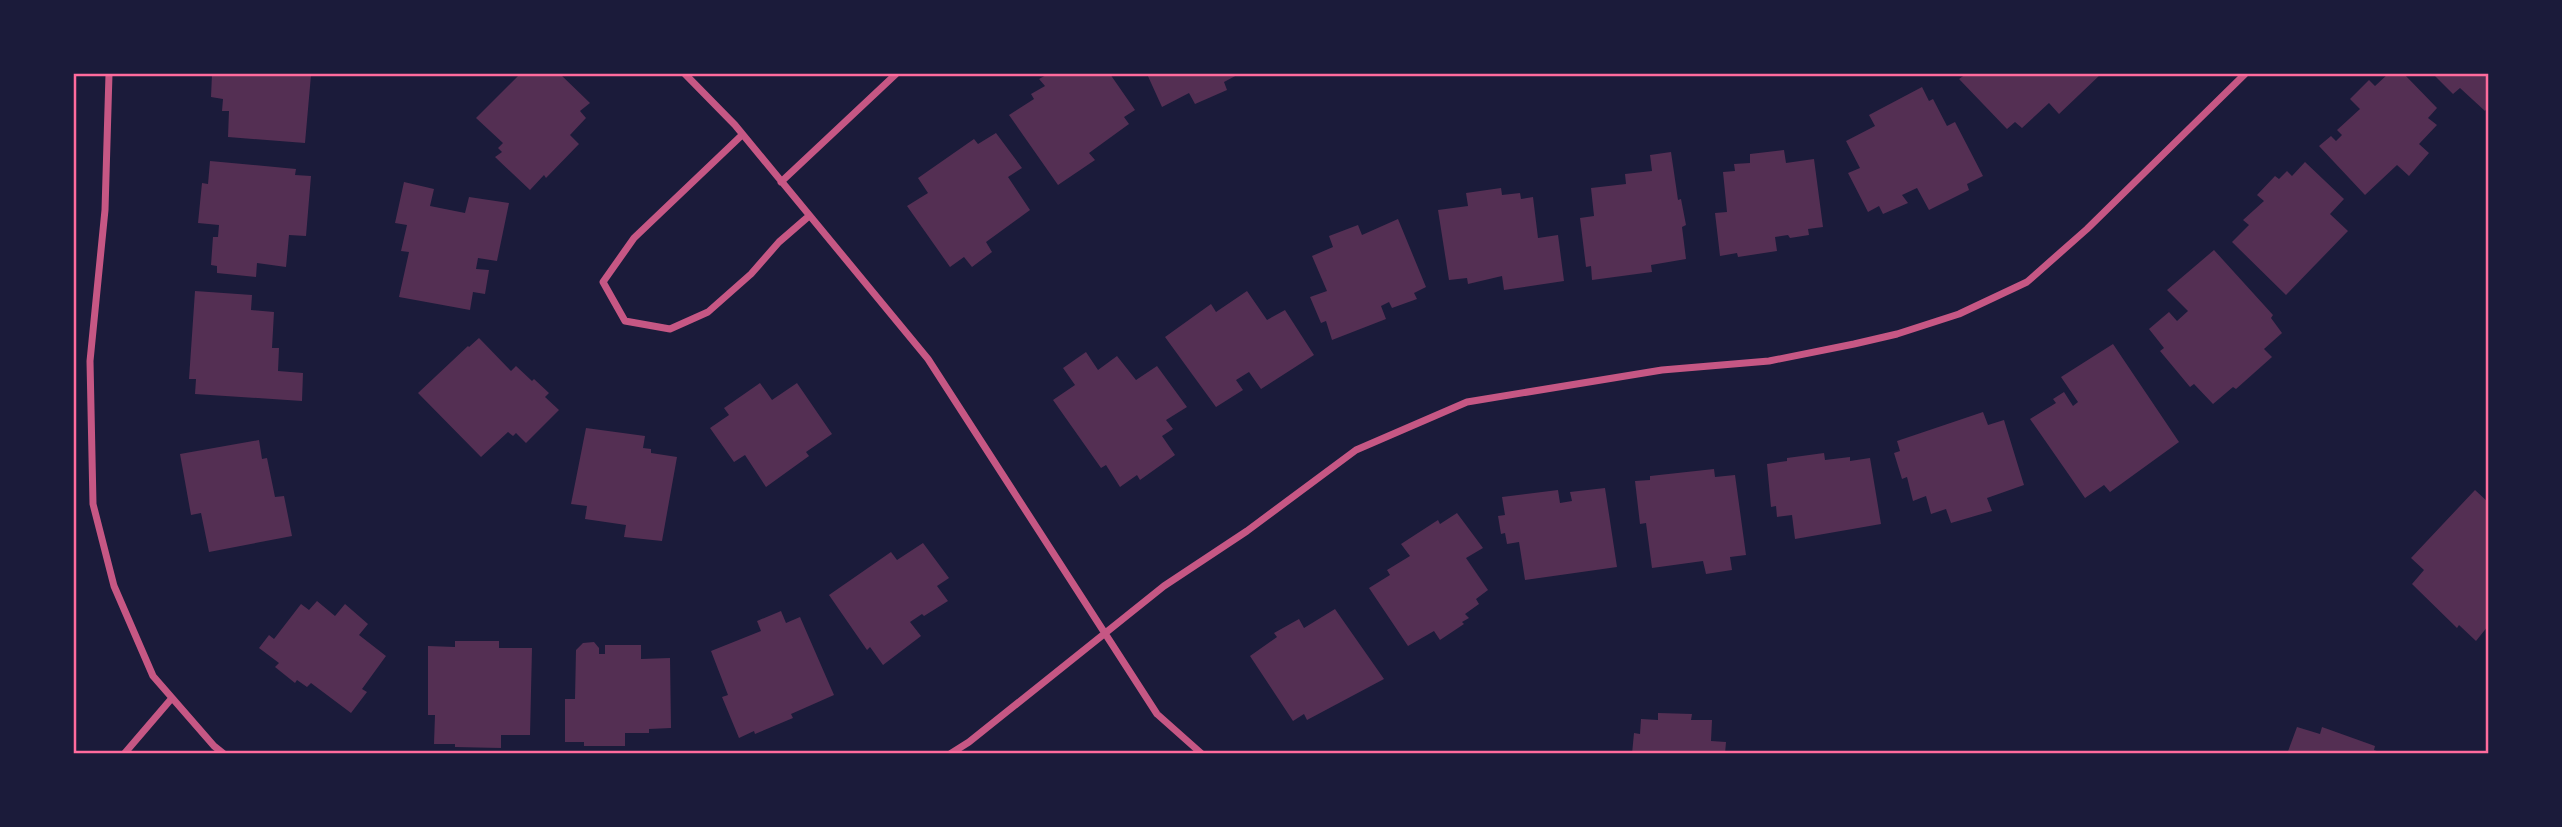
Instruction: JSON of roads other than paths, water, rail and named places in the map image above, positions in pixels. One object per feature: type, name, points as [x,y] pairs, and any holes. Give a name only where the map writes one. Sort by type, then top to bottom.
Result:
[{"type":"street","points":[[109,74],[105,210],[90,361],[93,504],[114,586],[153,676],[224,754]]},
{"type":"street","points":[[685,74],[742,135],[928,359],[1157,714],[1202,754]]},
{"type":"street","points":[[781,182],[897,74]]},
{"type":"street","points":[[950,754],[969,742],[1164,586],[1247,531],[1356,450],[1467,402],[1662,370],[1769,361],[1854,344],[1897,334],[1959,314],[2027,282],[2087,229],[2245,74]]},
{"type":"street","points":[[742,135],[634,237],[603,282],[625,321],[670,329],[708,312],[809,216]]},
{"type":"street","points":[[124,754],[172,698]]}]
